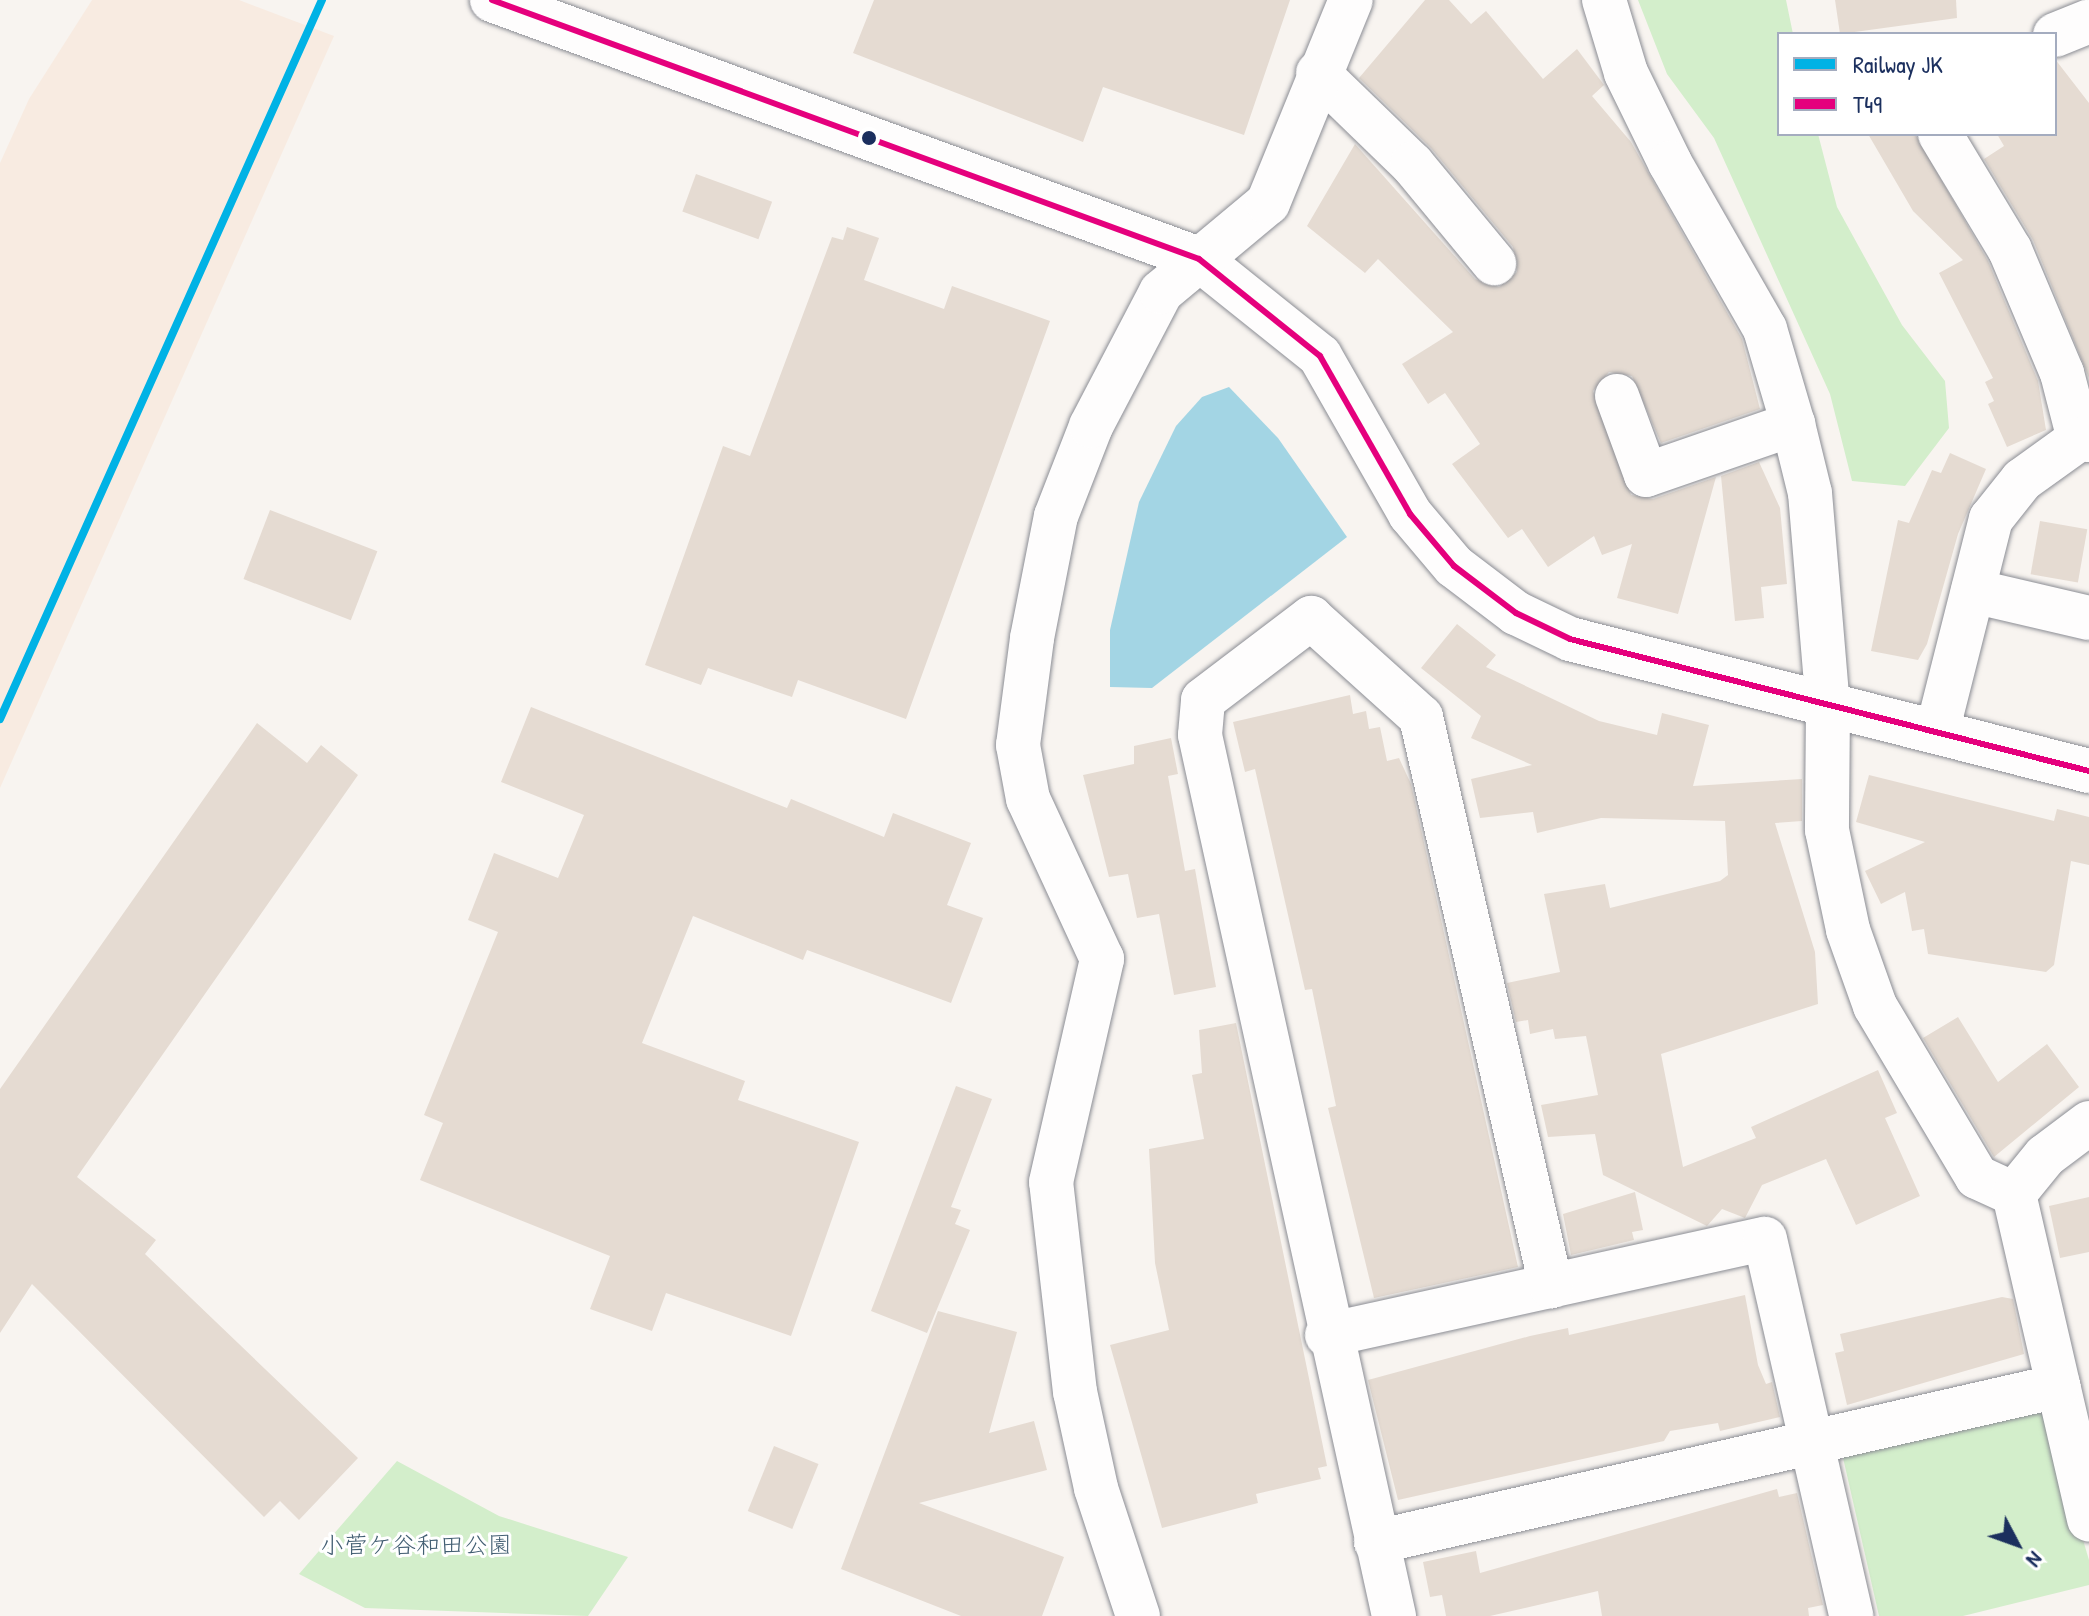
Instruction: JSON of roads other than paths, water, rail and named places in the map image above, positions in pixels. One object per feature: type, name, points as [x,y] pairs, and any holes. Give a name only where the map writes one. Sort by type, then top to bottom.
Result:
[{"type":"street","points":[[492,0],[1199,259],[1320,356],[1410,514],[1454,566],[1516,613],[1570,639],[2089,771]]},
{"type":"street","points":[[1138,1616],[1096,1488],[1075,1392],[1051,1182],[1102,959],[1028,799],[1018,745],[1042,581],[1071,476],[1161,292],[1268,203],[1318,73],[1351,0]]},
{"type":"street","points":[[1604,0],[1626,73],[1670,163],[1765,329],[1793,424],[1810,493],[1828,707],[1827,830],[1848,930],[1875,1006],[1977,1177],[2014,1194]]},
{"type":"street","points":[[1318,73],[1412,164],[1494,263]]},
{"type":"street","points":[[1937,732],[1991,519],[2022,480],[2084,439],[2062,373],[2010,250],[1941,136]]},
{"type":"street","points":[[1617,396],[1646,475],[1793,424]]},
{"type":"street","points":[[1973,591],[2089,618]]},
{"type":"street","points":[[1394,1616],[1327,1335],[1200,735],[1203,700],[1311,618],[1421,717],[1551,1286]]},
{"type":"street","points":[[2014,1194],[2045,1156],[2089,1123]]},
{"type":"street","points":[[2014,1194],[2089,1519]]},
{"type":"street","points":[[1327,1335],[1765,1239],[1816,1441],[1851,1616]]},
{"type":"street","points":[[1376,1542],[2058,1386]]},
{"type":"water","points":[[1229,387],[1278,438],[1347,537],[1152,688],[1110,687],[1110,630],[1139,502],[1176,426],[1202,397]]},
{"type":"rail line","name":"JK","points":[[0,719],[322,0]]},
{"type":"park label","name":"小菅ケ谷和田公園","points":[[416,1545]]}]
